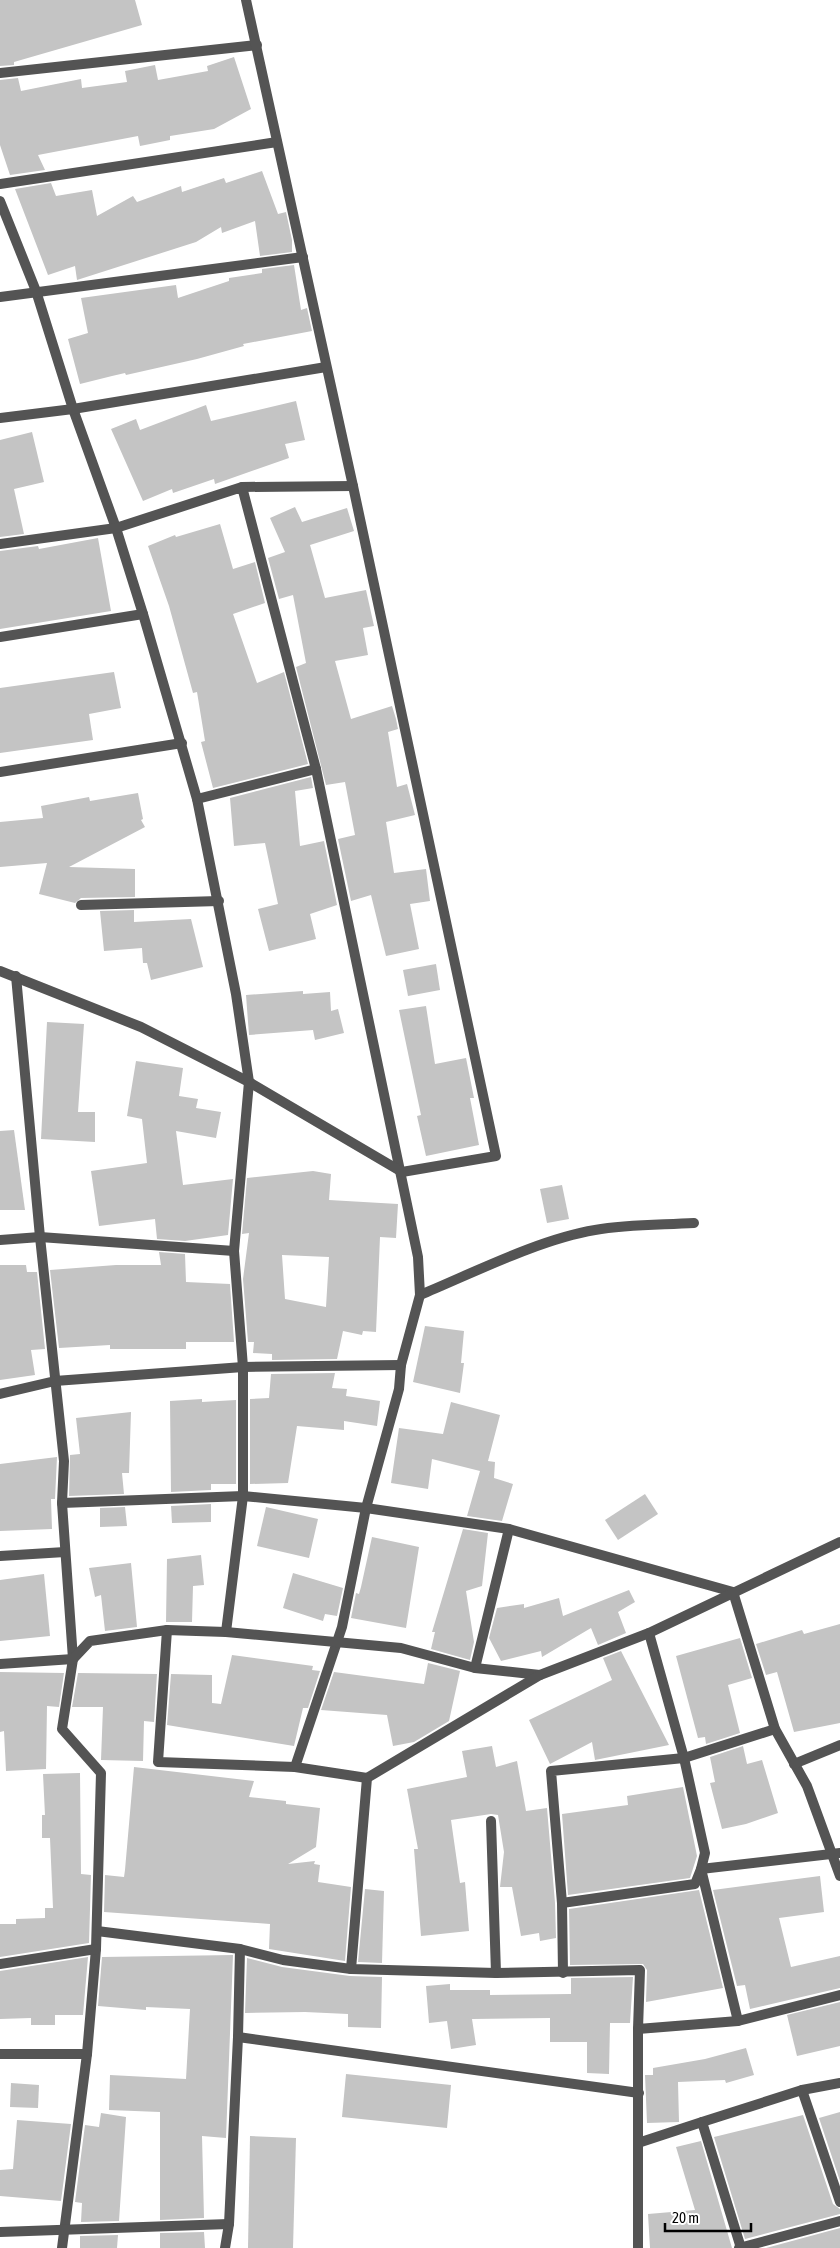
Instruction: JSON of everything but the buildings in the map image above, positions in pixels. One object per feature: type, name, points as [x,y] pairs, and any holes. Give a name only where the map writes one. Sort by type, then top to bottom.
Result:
[{"type":"street","points":[[0,971],[141,1027],[249,1082],[402,1172],[496,1156],[353,486],[246,0]]},
{"type":"street","points":[[0,73],[257,45]]},
{"type":"street","points":[[0,184],[277,142]]},
{"type":"street","points":[[0,201],[36,291],[73,409],[116,528],[182,743],[197,798],[236,994],[249,1082],[234,1251],[243,1367],[243,1496],[226,1632]]},
{"type":"street","points":[[0,296],[303,257]]},
{"type":"street","points":[[0,418],[73,409],[326,367]]},
{"type":"street","points":[[0,544],[116,528],[242,487],[353,486]]},
{"type":"street","points":[[242,487],[316,769],[402,1172],[418,1257],[420,1295],[401,1366],[399,1390],[366,1508],[342,1627],[295,1767]]},
{"type":"street","points":[[0,637],[143,614]]},
{"type":"street","points":[[0,772],[182,743]]},
{"type":"street","points":[[197,798],[316,769]]},
{"type":"street","points":[[81,905],[218,901]]},
{"type":"street","points":[[16,976],[40,1237],[64,1461],[62,1503],[73,1660],[62,1729],[101,1773],[96,1949],[87,2054],[62,2248]]},
{"type":"street","points":[[420,1295],[564,1237],[595,1230],[627,1226],[694,1223]]},
{"type":"street","points":[[0,1240],[40,1237],[234,1251]]},
{"type":"street","points":[[0,1394],[55,1381],[243,1367],[401,1366]]},
{"type":"street","points":[[62,1503],[243,1496],[366,1508],[509,1529],[733,1592]]},
{"type":"street","points":[[475,1668],[509,1529]]},
{"type":"street","points":[[167,1630],[158,1762],[295,1767],[367,1778],[540,1676],[649,1633],[840,1542]]},
{"type":"street","points":[[0,1556],[65,1552]]},
{"type":"street","points":[[733,1592],[775,1729],[806,1786],[836,1853],[840,1876]]},
{"type":"street","points":[[0,1664],[73,1660],[90,1641],[167,1630],[226,1632],[402,1648],[475,1668],[540,1676]]},
{"type":"street","points":[[562,1903],[695,1884],[701,1869],[705,1853],[684,1758],[649,1633]]},
{"type":"street","points":[[563,1973],[562,1903],[551,1771],[684,1758],[775,1729]]},
{"type":"street","points":[[794,1764],[840,1745]]},
{"type":"street","points":[[351,1969],[367,1778]]},
{"type":"street","points":[[491,1821],[496,1973]]},
{"type":"street","points":[[701,1869],[836,1853]]},
{"type":"street","points":[[701,1869],[738,2021]]},
{"type":"street","points":[[97,1931],[240,1949],[283,1960],[351,1969],[496,1973],[640,1970],[638,2030],[638,2248]]},
{"type":"street","points":[[0,1964],[96,1949]]},
{"type":"street","points":[[224,2248],[229,2224],[238,2037],[240,1949]]},
{"type":"street","points":[[638,2030],[738,2021],[840,1995]]},
{"type":"street","points":[[238,2037],[639,2093]]},
{"type":"street","points":[[0,2054],[87,2054]]},
{"type":"street","points":[[638,2143],[802,2090],[840,2083]]},
{"type":"street","points":[[802,2090],[840,2202]]},
{"type":"street","points":[[702,2122],[740,2248],[840,2221]]},
{"type":"street","points":[[0,2232],[66,2228],[229,2224]]}]
